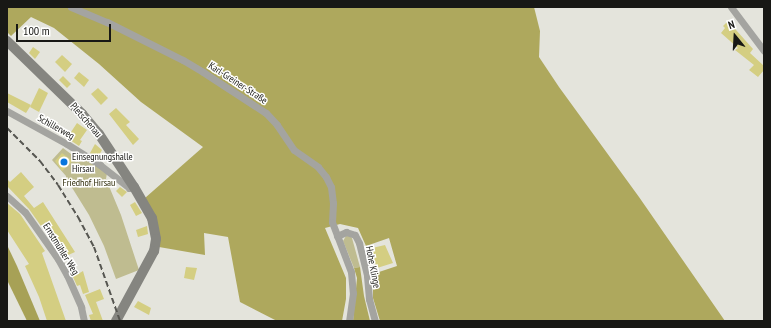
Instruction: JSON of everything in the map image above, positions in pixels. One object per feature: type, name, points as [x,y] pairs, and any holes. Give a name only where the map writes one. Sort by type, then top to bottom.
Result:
[{"type":"main road","name":"Pletschenau","points":[[7,42],[82,114],[99,134],[134,186],[152,218],[156,239],[150,261],[116,321]]},
{"type":"street","name":"Karl-Greiner-Straße","points":[[70,7],[107,22],[183,60],[266,113],[294,150],[318,167],[326,177],[331,187],[333,203],[332,222],[351,272],[353,293],[349,321]]},
{"type":"street","points":[[734,8],[764,51]]},
{"type":"street","name":"Schillerweg","points":[[7,111],[80,152],[100,165],[129,188],[134,186]]},
{"type":"street","name":"Ernstmühler Weg","points":[[7,196],[25,212],[68,275],[81,307],[84,321]]},
{"type":"street","name":"Hohe Klinge","points":[[337,236],[346,232],[355,235],[359,243],[367,276],[369,299],[375,321]]},
{"type":"green space","name":"Friedhof Hirsau","points":[[63,148],[71,154],[74,150],[107,173],[106,179],[121,215],[139,270],[116,279],[104,246],[89,215],[66,176],[52,160]]},
{"type":"green space","points":[[346,236],[350,236],[352,238],[360,267],[354,268],[343,241]]},
{"type":"shaded area","points":[[7,7],[534,7],[540,31],[539,57],[725,321],[380,321],[373,298],[373,274],[397,266],[389,238],[366,246],[358,228],[340,224],[325,228],[346,278],[346,299],[342,321],[277,321],[240,302],[228,237],[204,233],[205,255],[159,247],[145,198],[203,147],[141,102],[99,64],[54,28],[31,17],[11,36],[7,32]]},
{"type":"shaded area","points":[[7,245],[40,321],[27,321],[7,280]]},
{"type":"shaded area","points":[[360,267],[364,296],[370,321],[353,321],[357,278],[354,268]]},
{"type":"building","points":[[728,21],[753,49],[750,53],[764,66],[764,70],[758,77],[749,70],[754,65],[735,50],[738,48],[721,33],[725,28],[723,26]]},
{"type":"building","points":[[33,47],[40,52],[35,59],[29,53]]},
{"type":"building","points":[[62,55],[72,64],[65,72],[55,62]]},
{"type":"building","points":[[79,72],[89,80],[84,87],[74,78]]},
{"type":"building","points":[[63,76],[71,84],[67,88],[59,80]]},
{"type":"building","points":[[39,88],[48,93],[39,112],[30,107]]},
{"type":"building","points":[[98,88],[108,98],[101,105],[91,94]]},
{"type":"building","points":[[7,93],[31,105],[26,113],[7,102]]},
{"type":"building","points":[[116,108],[130,122],[126,125],[139,139],[133,145],[109,114]]},
{"type":"building","points":[[77,123],[87,130],[80,140],[82,141],[79,146],[67,138]]},
{"type":"building","points":[[50,125],[64,131],[62,135],[48,128]]},
{"type":"building","points":[[95,144],[102,150],[98,157],[90,153]]},
{"type":"building","name":"Einsegnungshalle Hirsau","points":[[62,153],[73,161],[62,171],[55,161]]},
{"type":"building","points":[[21,172],[34,187],[24,196],[34,208],[43,202],[75,252],[66,256],[54,239],[56,238],[46,222],[41,226],[29,209],[7,186],[7,179],[10,182]]},
{"type":"building","points":[[120,187],[127,192],[122,197],[116,191]]},
{"type":"building","points":[[135,202],[142,213],[136,216],[130,205]]},
{"type":"building","points":[[7,203],[20,214],[45,251],[42,253],[66,321],[47,321],[39,297],[25,266],[29,264],[7,230]]},
{"type":"building","points":[[147,226],[148,234],[138,237],[136,230]]},
{"type":"building","points":[[385,245],[393,263],[377,268],[372,254],[370,255],[368,249]]},
{"type":"building","points":[[75,266],[78,274],[83,271],[89,292],[83,294],[80,285],[77,286],[69,268]]},
{"type":"building","points":[[186,267],[197,268],[194,280],[184,278]]},
{"type":"building","points":[[100,289],[104,299],[96,302],[103,321],[91,321],[89,315],[93,314],[85,295]]},
{"type":"building","points":[[138,301],[151,308],[149,315],[134,307]]},
{"type":"railway","points":[[7,128],[40,161],[58,185],[78,217],[94,247],[120,321]]},
{"type":"place","name":"Einsegnungshalle Hirsau","points":[[64,162]]}]
